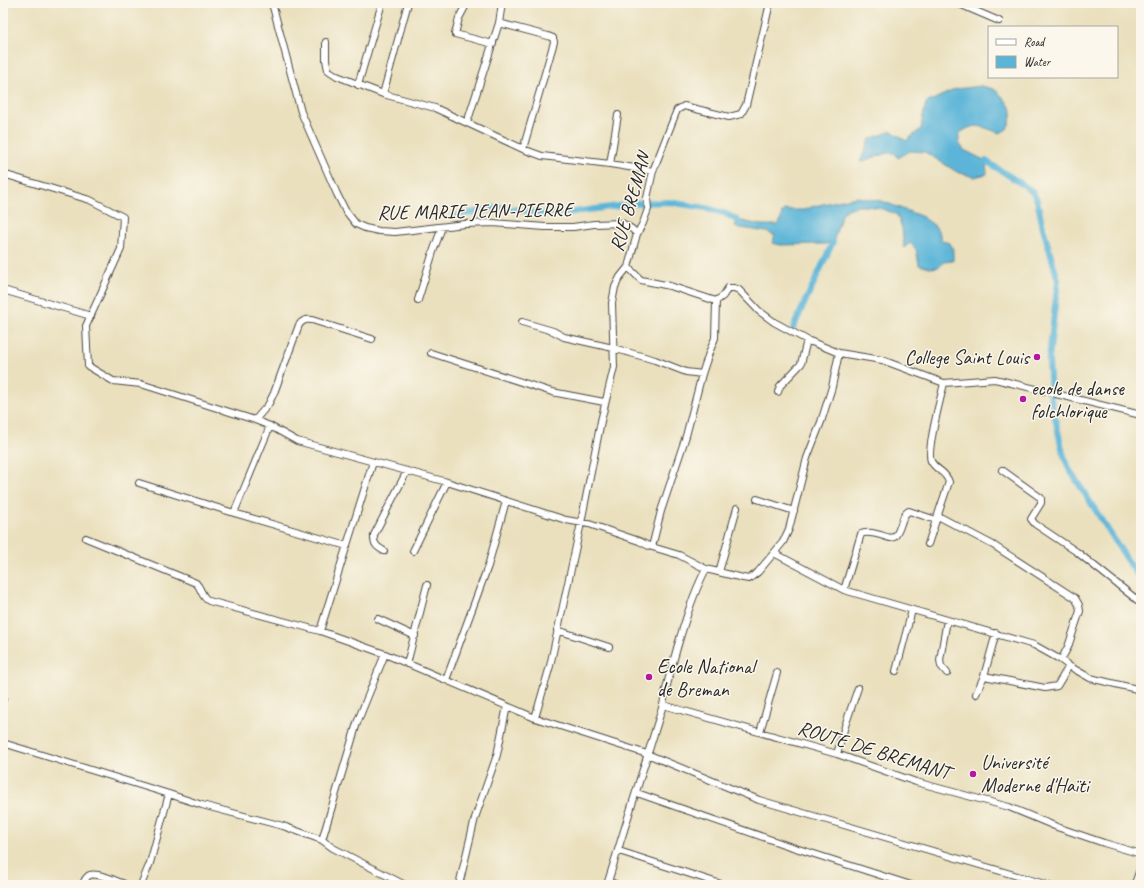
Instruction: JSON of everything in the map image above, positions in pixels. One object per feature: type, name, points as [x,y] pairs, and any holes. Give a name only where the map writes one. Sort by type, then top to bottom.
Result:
[{"type":"main road","points":[[1136,885],[1141,871]]},
{"type":"street","name":"RUE MARIE JEAN-PIERRE","points":[[272,3],[301,112],[337,194],[356,224],[365,228],[379,231],[395,232],[465,224],[493,223],[545,227],[573,227],[594,224],[622,223],[637,234]]},
{"type":"street","points":[[358,85],[382,3]]},
{"type":"street","points":[[383,94],[408,3]]},
{"type":"street","points":[[468,3],[459,18],[455,34],[456,36],[493,44]]},
{"type":"street","points":[[467,123],[493,44],[499,23],[502,3]]},
{"type":"street","name":"RUE BREMAN","points":[[716,301],[670,286],[642,280],[628,267],[637,234],[648,209],[647,198],[653,171],[677,110],[684,106],[729,117],[741,114],[746,105],[770,3]]},
{"type":"street","points":[[957,3],[999,21]]},
{"type":"street","points":[[499,23],[548,36],[553,38],[554,42],[523,149]]},
{"type":"street","points":[[326,42],[326,60],[328,70],[337,76],[358,85],[383,94],[434,108],[523,149],[542,156],[653,171]]},
{"type":"street","points":[[610,164],[618,115]]},
{"type":"street","points":[[3,174],[90,200],[123,217],[121,249],[86,326],[88,366],[113,381],[141,384],[255,420],[270,426],[297,441],[447,482],[580,523],[596,526],[679,556],[706,570],[749,579],[758,572],[783,542],[789,529],[794,511],[806,458],[828,401],[839,353]]},
{"type":"street","points":[[418,300],[432,252],[442,227]]},
{"type":"street","points":[[535,718],[550,666],[604,402],[614,367],[612,303],[615,287],[620,277],[628,267]]},
{"type":"street","points":[[652,547],[661,511],[686,436],[702,374],[715,338],[716,301],[724,296],[728,288],[739,290],[759,311],[774,322],[807,340],[839,353],[882,360],[944,383],[995,379],[1141,415]]},
{"type":"street","points":[[3,290],[91,316]]},
{"type":"street","points":[[255,420],[268,405],[278,383],[299,325],[302,321],[308,319],[312,320],[372,339]]},
{"type":"street","points":[[522,322],[553,331],[564,337],[613,348],[655,360],[686,372],[702,374]]},
{"type":"street","points":[[778,392],[780,386],[801,364],[807,340]]},
{"type":"street","points":[[431,353],[552,392],[604,402]]},
{"type":"street","points":[[928,544],[948,482],[947,475],[934,466],[930,459],[930,447],[944,383]]},
{"type":"street","points":[[234,513],[270,426]]},
{"type":"street","points":[[320,631],[373,462]]},
{"type":"street","points":[[1002,470],[1041,498],[1041,503],[1031,519],[1035,524],[1077,552],[1141,603]]},
{"type":"street","points":[[384,551],[377,547],[374,541],[374,535],[407,472]]},
{"type":"street","points":[[413,551],[447,482]]},
{"type":"street","points":[[139,483],[347,546]]},
{"type":"street","points":[[757,498],[794,511]]},
{"type":"street","points":[[446,680],[488,566],[506,501]]},
{"type":"street","points":[[719,572],[737,508]]},
{"type":"street","points":[[844,590],[861,534],[868,532],[890,538],[894,537],[898,532],[906,511],[937,518],[993,545],[1075,598],[1079,605],[1080,611],[1068,647],[1061,660]]},
{"type":"street","points":[[86,538],[196,583],[200,587],[203,596],[209,601],[320,631],[385,654],[535,718],[647,754],[759,800],[1048,885]]},
{"type":"street","points":[[774,553],[844,590],[1034,645],[1090,678],[1141,690]]},
{"type":"street","points":[[617,885],[608,883],[663,705],[665,688],[690,605],[706,570]]},
{"type":"street","points":[[407,664],[427,585]]},
{"type":"street","points":[[896,671],[912,610]]},
{"type":"street","points":[[378,619],[415,636]]},
{"type":"street","points":[[947,620],[940,660],[941,666],[947,673]]},
{"type":"street","points":[[557,630],[609,647]]},
{"type":"street","points":[[976,694],[984,676],[996,633]]},
{"type":"street","points":[[322,840],[357,723],[385,654]]},
{"type":"street","points":[[984,676],[1045,688],[1057,686],[1069,666]]},
{"type":"street","points":[[760,732],[777,673]]},
{"type":"street","points":[[837,754],[858,688]]},
{"type":"street","points":[[3,694],[3,699]]},
{"type":"street","name":"ROUTE DE BREMANT","points":[[663,705],[837,754],[916,782],[1009,808],[1057,827],[1141,854]]},
{"type":"street","points":[[459,885],[475,818],[497,755],[507,706]]},
{"type":"street","points":[[3,743],[169,794],[202,806],[283,826],[322,840],[405,885]]},
{"type":"street","points":[[637,793],[786,845],[911,885]]},
{"type":"street","points":[[141,885],[150,863],[169,794]]},
{"type":"street","points":[[618,851],[724,885]]},
{"type":"street","points":[[82,885],[87,876],[91,874],[127,885]]},
{"type":"water","points":[[981,86],[994,89],[1004,98],[1012,110],[1007,129],[1000,133],[983,127],[974,126],[959,134],[959,143],[964,150],[986,161],[987,174],[974,177],[957,172],[925,152],[910,151],[898,158],[895,153],[887,153],[860,162],[870,139],[892,131],[906,141],[921,129],[926,103],[956,89]]},
{"type":"water","points":[[856,197],[882,201],[923,217],[935,226],[942,241],[950,243],[953,249],[953,261],[943,262],[939,267],[930,268],[919,265],[916,249],[910,243],[904,248],[902,228],[897,215],[870,206],[855,207],[848,209],[843,213],[833,242],[826,244],[780,245],[772,243],[775,236],[767,232],[735,227],[737,220],[761,225],[778,225],[784,210],[804,210],[814,206]]},
{"type":"waterway","points":[[986,161],[1025,186],[1033,193],[1037,200],[1043,228],[1058,280],[1049,358],[1051,400],[1063,453],[1069,469],[1141,581]]},
{"type":"waterway","points":[[453,216],[501,207],[545,214],[566,213],[641,203],[669,202],[706,208],[724,213],[737,220]]},
{"type":"waterway","points":[[793,328],[833,242]]},
{"type":"place","name":"College Saint Louis","points":[[1037,357]]},
{"type":"place","name":"ecole de danse folchlorique","points":[[1023,399]]},
{"type":"place","name":"Ecole National de Breman","points":[[649,677]]},
{"type":"place","name":"Université Moderne d'Haïti","points":[[973,774]]}]
